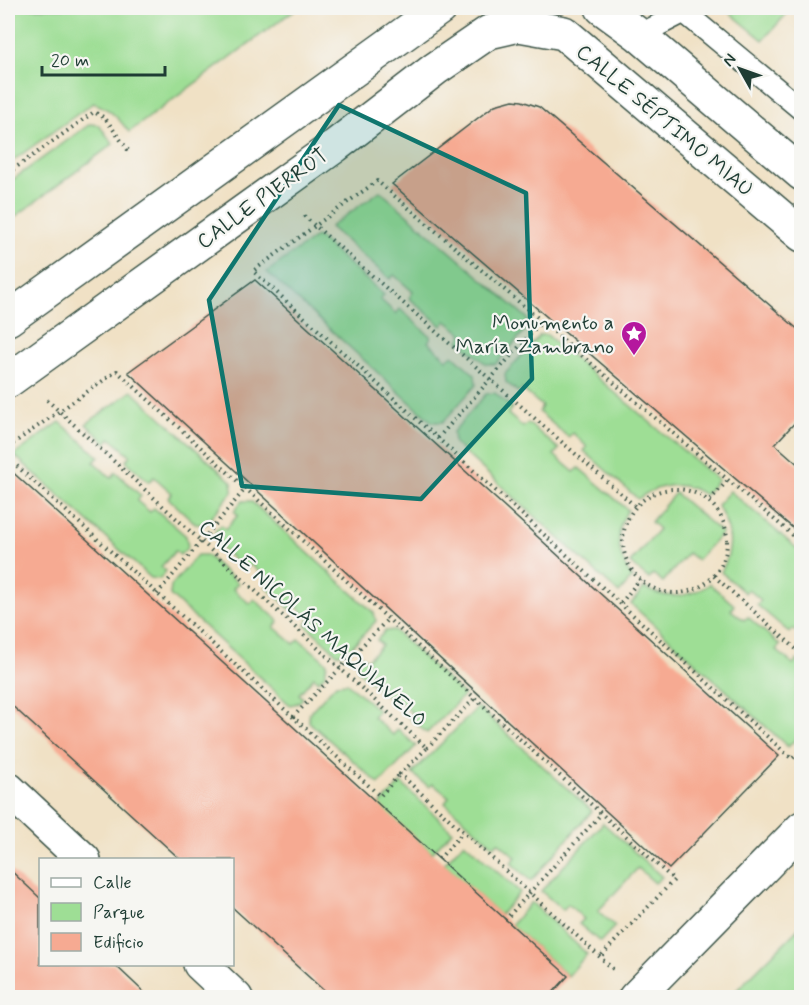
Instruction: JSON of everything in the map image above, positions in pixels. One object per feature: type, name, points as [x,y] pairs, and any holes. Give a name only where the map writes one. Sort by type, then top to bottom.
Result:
[{"type":"street","points":[[8,320],[440,8]]},
{"type":"street","points":[[602,8],[639,35],[801,174]]},
{"type":"street","name":"CALLE PIERROT","points":[[13,377],[274,190],[435,69],[489,32],[519,25]]},
{"type":"street","name":"CALLE SÉPTIMO MIAU","points":[[519,25],[564,33],[801,235]]},
{"type":"street","points":[[8,789],[82,858]]},
{"type":"street","points":[[637,995],[801,828]]},
{"type":"street","points":[[202,966],[236,998]]},
{"type":"lane","points":[[639,35],[684,12],[801,110]]},
{"type":"path","points":[[8,173],[94,112],[105,118],[130,153]]},
{"type":"path","points":[[801,543],[377,181],[253,271],[792,759],[801,750]]},
{"type":"path","points":[[274,190],[636,507]]},
{"type":"path","points":[[438,438],[542,321]]},
{"type":"path","points":[[8,447],[117,371],[674,880],[600,957]]},
{"type":"path","name":"CALLE NICOLÁS MAQUIAVELO","points":[[13,377],[60,412],[427,748],[380,796],[293,717]]},
{"type":"path","points":[[8,458],[293,717],[388,619]]},
{"type":"path","points":[[710,500],[728,480]]},
{"type":"path","points":[[157,594],[246,488]]},
{"type":"path","points":[[671,489],[691,490],[710,500],[722,516],[728,537],[725,558],[714,576],[701,586],[686,592],[670,592],[654,588],[640,579],[628,560],[623,536],[628,520],[636,507],[652,494],[671,489]]},
{"type":"path","points":[[714,576],[801,654]]},
{"type":"path","points":[[621,603],[640,579]]},
{"type":"path","points":[[427,748],[476,698]]},
{"type":"path","points":[[400,774],[600,957],[637,995]]},
{"type":"path","points":[[505,920],[602,814]]},
{"type":"path","points":[[439,859],[463,832]]},
{"type":"highlighted area","points":[[339,105],[526,193],[532,379],[421,499],[242,486],[209,300]]},
{"type":"green space","points":[[12,8],[297,8],[129,132],[118,118],[93,103],[8,164],[8,10]]},
{"type":"green space","points":[[724,8],[792,8],[763,40]]},
{"type":"green space","points":[[90,124],[99,125],[113,144],[8,222],[8,183]]},
{"type":"green space","points":[[380,191],[527,318],[528,327],[496,364],[486,364],[459,341],[463,334],[446,321],[442,326],[409,298],[413,292],[394,275],[390,279],[330,227]]},
{"type":"green space","points":[[317,236],[384,295],[380,299],[396,314],[400,309],[431,337],[428,342],[447,359],[453,355],[475,375],[476,385],[443,422],[432,422],[267,272]]},
{"type":"green space","points":[[540,335],[547,335],[718,480],[705,495],[688,487],[671,486],[654,490],[638,499],[584,451],[587,447],[573,433],[568,437],[539,412],[542,406],[522,389],[518,392],[506,382],[505,374]]},
{"type":"green space","points":[[132,391],[232,482],[232,492],[206,524],[196,524],[168,498],[172,493],[154,477],[149,482],[126,461],[130,455],[110,438],[106,443],[86,424]]},
{"type":"green space","points":[[495,393],[512,408],[508,414],[523,427],[528,423],[559,449],[554,455],[574,472],[579,468],[628,510],[620,527],[619,544],[623,562],[632,578],[619,593],[454,443],[453,432],[486,394]]},
{"type":"green space","points":[[60,422],[99,457],[94,462],[111,478],[116,472],[141,496],[137,501],[150,512],[154,508],[186,536],[188,547],[180,555],[175,551],[161,567],[166,571],[160,579],[151,578],[14,455]]},
{"type":"green space","points":[[730,491],[801,552],[801,636],[793,629],[790,633],[757,605],[761,600],[748,589],[745,593],[721,572],[728,554],[730,538],[726,522],[717,505]]},
{"type":"green space","points":[[675,493],[722,533],[697,560],[688,553],[663,582],[653,574],[649,579],[630,563],[659,529],[651,522]]},
{"type":"green space","points":[[242,501],[251,501],[374,613],[376,621],[346,653],[337,654],[306,625],[310,619],[295,605],[290,609],[266,587],[270,582],[250,564],[245,570],[217,544],[215,532],[221,525],[226,529],[238,515],[234,511]]},
{"type":"green space","points":[[197,555],[206,555],[238,583],[233,589],[250,604],[254,599],[279,621],[274,627],[294,644],[299,639],[327,663],[325,674],[319,681],[314,677],[299,694],[303,698],[298,703],[290,705],[170,595],[171,586]]},
{"type":"green space","points":[[710,584],[734,605],[731,610],[744,620],[748,617],[780,645],[776,650],[793,664],[797,660],[801,664],[801,734],[788,747],[631,604],[644,588],[669,596],[678,596],[702,589]]},
{"type":"green space","points":[[394,630],[464,695],[427,733],[408,717],[412,713],[393,695],[389,698],[358,671],[357,662],[362,656],[367,660],[382,645],[377,640],[385,631]]},
{"type":"green space","points":[[347,683],[378,710],[373,717],[393,735],[398,729],[416,746],[379,784],[309,722],[309,713],[336,684]]},
{"type":"green space","points":[[478,707],[592,811],[531,881],[511,863],[516,857],[498,842],[494,846],[445,803],[449,797],[433,784],[429,787],[412,773]]},
{"type":"green space","points":[[401,783],[452,831],[432,853],[379,806]]},
{"type":"green space","points":[[603,823],[662,877],[655,883],[638,868],[598,911],[615,926],[600,942],[579,924],[584,919],[568,904],[563,910],[541,891]]},
{"type":"green space","points":[[464,842],[520,892],[500,915],[444,864]]},
{"type":"green space","points":[[531,902],[587,954],[568,976],[511,925]]},
{"type":"green space","points":[[801,926],[801,997],[730,997]]},
{"type":"building","points":[[513,100],[539,107],[801,332],[801,416],[775,444],[801,467],[801,535],[392,184],[495,105]]},
{"type":"building","points":[[255,280],[779,756],[669,869],[128,372]]},
{"type":"building","points":[[8,468],[568,976],[548,998],[332,998],[234,909],[234,858],[179,858],[8,702]]},
{"type":"building","points":[[8,868],[39,897],[39,966],[116,966],[150,998],[8,998]]},
{"type":"place","name":"Monumento a María Zambrano","points":[[634,357]]}]
